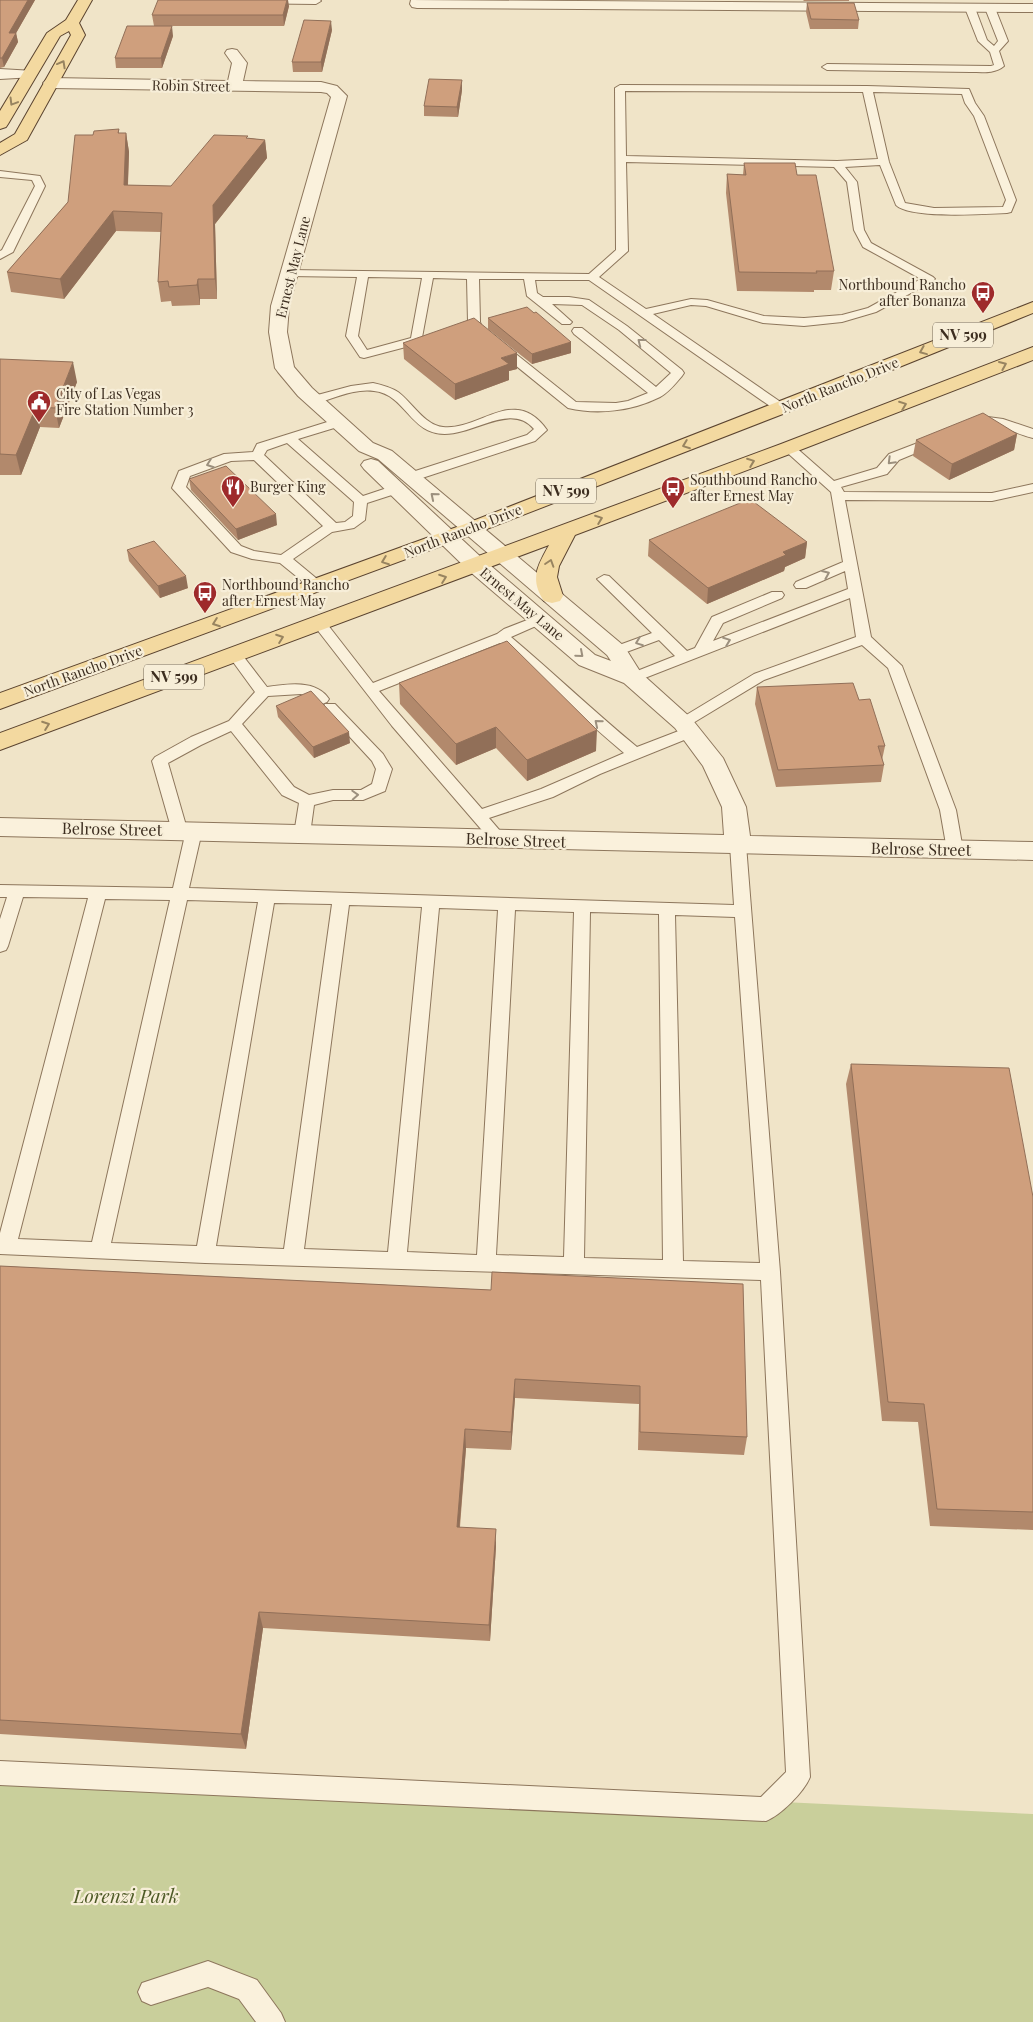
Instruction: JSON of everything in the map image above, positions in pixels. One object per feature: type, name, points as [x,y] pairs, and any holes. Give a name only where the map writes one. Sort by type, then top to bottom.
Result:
[{"type":"main road","points":[[0,124],[54,33],[72,23],[84,0]]},
{"type":"main road","points":[[0,150],[20,136],[51,83],[78,34],[72,23]]},
{"type":"main road","points":[[51,83],[44,79],[43,75],[59,44],[54,33]]},
{"type":"main road","points":[[20,136],[21,115],[36,85],[29,74]]},
{"type":"main road","name":"North Rancho Drive","points":[[0,701],[472,528],[781,408],[1033,307]]},
{"type":"main road","name":"NV 599","points":[[0,742],[566,532],[1033,353]]},
{"type":"main road","points":[[552,596],[546,577],[548,566],[566,532]]},
{"type":"street","points":[[418,2],[707,3],[1033,8]]},
{"type":"street","points":[[232,53],[240,63],[234,87]]},
{"type":"street","points":[[0,74],[29,74]]},
{"type":"street","name":"Robin Street","points":[[51,83],[234,87],[321,86],[332,89]]},
{"type":"street","name":"Ernest May Lane","points":[[332,89],[339,96],[280,306],[278,332],[285,368],[314,400],[366,447],[371,466],[403,483],[472,528],[616,651],[632,678],[686,728],[714,764],[734,807],[738,845]]},
{"type":"street","name":"Ernest May Lane","points":[[403,483],[447,537],[476,565],[587,660],[632,678]]},
{"type":"street","name":"Belrose Street","points":[[0,827],[1033,851]]},
{"type":"lane","points":[[217,0],[316,1]]},
{"type":"lane","points":[[827,67],[992,68],[999,66],[994,51],[983,41],[970,8]]},
{"type":"lane","points":[[990,8],[1003,42],[994,51]]},
{"type":"lane","points":[[979,29],[998,30]]},
{"type":"lane","points":[[592,277],[622,251],[620,88],[867,90],[966,91],[970,103],[979,116],[1010,200],[1007,210],[934,211],[901,205],[884,162],[867,90]]},
{"type":"lane","points":[[621,159],[837,164],[884,162]]},
{"type":"lane","points":[[643,313],[691,302],[707,303],[763,319],[804,322],[842,318],[872,310],[929,279],[867,245],[859,230],[852,182],[837,164]]},
{"type":"lane","points":[[0,174],[36,178],[40,186],[7,252],[0,256]]},
{"type":"lane","points":[[289,273],[592,277],[781,408]]},
{"type":"lane","points":[[363,274],[352,336],[364,354],[417,340],[428,275]]},
{"type":"lane","points":[[473,275],[474,322],[477,329],[572,405],[591,408],[614,408],[632,404],[657,394],[678,373],[624,328],[585,302],[569,300],[540,301]]},
{"type":"lane","points":[[529,276],[531,294],[566,322]]},
{"type":"lane","points":[[578,331],[657,394]]},
{"type":"lane","points":[[314,400],[355,388],[374,387],[390,390],[430,428],[444,431],[464,427],[510,412],[523,413],[536,422],[541,430],[531,438],[403,483],[361,501]]},
{"type":"lane","points":[[963,429],[980,422],[998,421],[1012,424],[1033,434]]},
{"type":"lane","points":[[257,456],[262,447],[340,422]]},
{"type":"lane","points":[[834,491],[882,471],[894,457],[946,436]]},
{"type":"lane","points":[[289,438],[361,501]]},
{"type":"lane","points":[[788,448],[834,491],[864,639],[895,666],[948,810],[955,850]]},
{"type":"lane","points":[[317,586],[284,559],[252,555],[236,549],[179,488],[184,474],[229,457],[257,456],[331,526]]},
{"type":"lane","points":[[834,491],[992,497],[1033,488]]},
{"type":"lane","points":[[284,559],[331,526],[349,525],[360,517],[361,501]]},
{"type":"lane","points":[[801,584],[850,564]]},
{"type":"lane","points":[[604,579],[685,657]]},
{"type":"lane","points":[[632,678],[855,591]]},
{"type":"lane","points":[[701,651],[717,620],[777,595]]},
{"type":"lane","points":[[370,689],[502,637],[509,632],[540,619]]},
{"type":"lane","points":[[319,623],[397,724],[499,839]]},
{"type":"lane","points":[[616,651],[662,634]]},
{"type":"lane","points":[[502,637],[635,754]]},
{"type":"lane","points":[[478,816],[547,793],[595,770],[635,754],[686,728],[759,677],[864,639]]},
{"type":"lane","points":[[235,654],[263,692]]},
{"type":"lane","points":[[100,1251],[181,894],[187,831],[160,761],[196,741],[234,724],[263,692],[300,687],[313,692],[326,703],[378,758],[384,770],[380,787],[362,795],[333,796],[307,801],[288,792],[234,724]]},
{"type":"lane","points":[[302,834],[307,801]]},
{"type":"lane","points":[[0,1773],[766,1809],[798,1777],[770,1272],[738,845]]},
{"type":"lane","points":[[0,891],[181,894],[743,911]]},
{"type":"lane","points":[[0,946],[17,891]]},
{"type":"lane","points":[[98,893],[3,1246],[100,1251],[770,1272]]},
{"type":"lane","points":[[205,1254],[268,897]]},
{"type":"lane","points":[[293,1257],[342,899]]},
{"type":"lane","points":[[397,1260],[431,902]]},
{"type":"lane","points":[[486,1263],[507,904]]},
{"type":"lane","points":[[574,1266],[582,906]]},
{"type":"lane","points":[[667,909],[673,1269]]},
{"type":"lane","points":[[151,1992],[208,1974],[248,1988],[272,2022]]},
{"type":"green space","name":"Lorenzi Park","points":[[0,1764],[1033,1814],[1033,2022],[0,2022]]},
{"type":"building","points":[[0,0],[28,0],[9,33],[16,33],[2,58],[0,58]]},
{"type":"building","points":[[158,0],[287,0],[283,15],[152,15]]},
{"type":"building","points":[[807,3],[854,3],[859,20],[811,19]]},
{"type":"building","points":[[304,20],[331,21],[321,62],[292,62]]},
{"type":"building","points":[[127,26],[172,26],[161,58],[115,58]]},
{"type":"building","points":[[429,79],[462,80],[457,107],[424,106]]},
{"type":"building","points":[[119,129],[118,133],[126,133],[124,185],[171,186],[214,135],[248,136],[246,138],[265,140],[213,205],[215,279],[198,279],[197,285],[169,287],[168,281],[158,282],[162,213],[113,211],[60,279],[7,272],[68,202],[75,135],[93,135],[94,131]]},
{"type":"building","points":[[744,163],[795,163],[797,175],[816,175],[834,271],[816,271],[817,273],[739,272],[727,174],[746,175]]},
{"type":"building","points":[[527,307],[534,313],[536,312],[571,342],[532,354],[488,318]]},
{"type":"building","points":[[474,318],[517,353],[501,358],[509,364],[455,384],[403,343]]},
{"type":"building","points":[[0,359],[73,362],[55,408],[36,407],[16,455],[0,454]]},
{"type":"building","points":[[983,413],[1017,434],[952,464],[916,440]]},
{"type":"building","name":"Burger King","points":[[226,466],[276,514],[236,529],[189,479]]},
{"type":"building","points":[[750,499],[807,542],[783,552],[786,555],[708,588],[649,540]]},
{"type":"building","points":[[154,541],[186,576],[158,586],[127,550]]},
{"type":"building","points":[[507,641],[597,730],[527,760],[496,727],[456,744],[399,683]]},
{"type":"building","points":[[853,683],[859,700],[870,699],[885,746],[878,746],[884,765],[778,770],[757,687]]},
{"type":"building","points":[[311,691],[349,732],[313,747],[276,706]]},
{"type":"building","points":[[851,1064],[1009,1068],[1033,1197],[1033,1512],[937,1509],[924,1404],[888,1402]]},
{"type":"building","points":[[0,1266],[491,1290],[492,1272],[743,1284],[747,1437],[640,1432],[640,1386],[515,1379],[511,1432],[465,1429],[457,1527],[496,1529],[489,1625],[259,1612],[241,1734],[0,1720]]},
{"type":"place","name":"Northbound Rancho after Bonanza","points":[[983,314]]},
{"type":"place","name":"City of Las Vegas Fire Station Number 3","points":[[39,423]]},
{"type":"place","name":"Burger King","points":[[233,508]]},
{"type":"place","name":"Southbound Rancho after Ernest May","points":[[673,509]]},
{"type":"place","name":"Northbound Rancho after Ernest May","points":[[205,614]]}]
